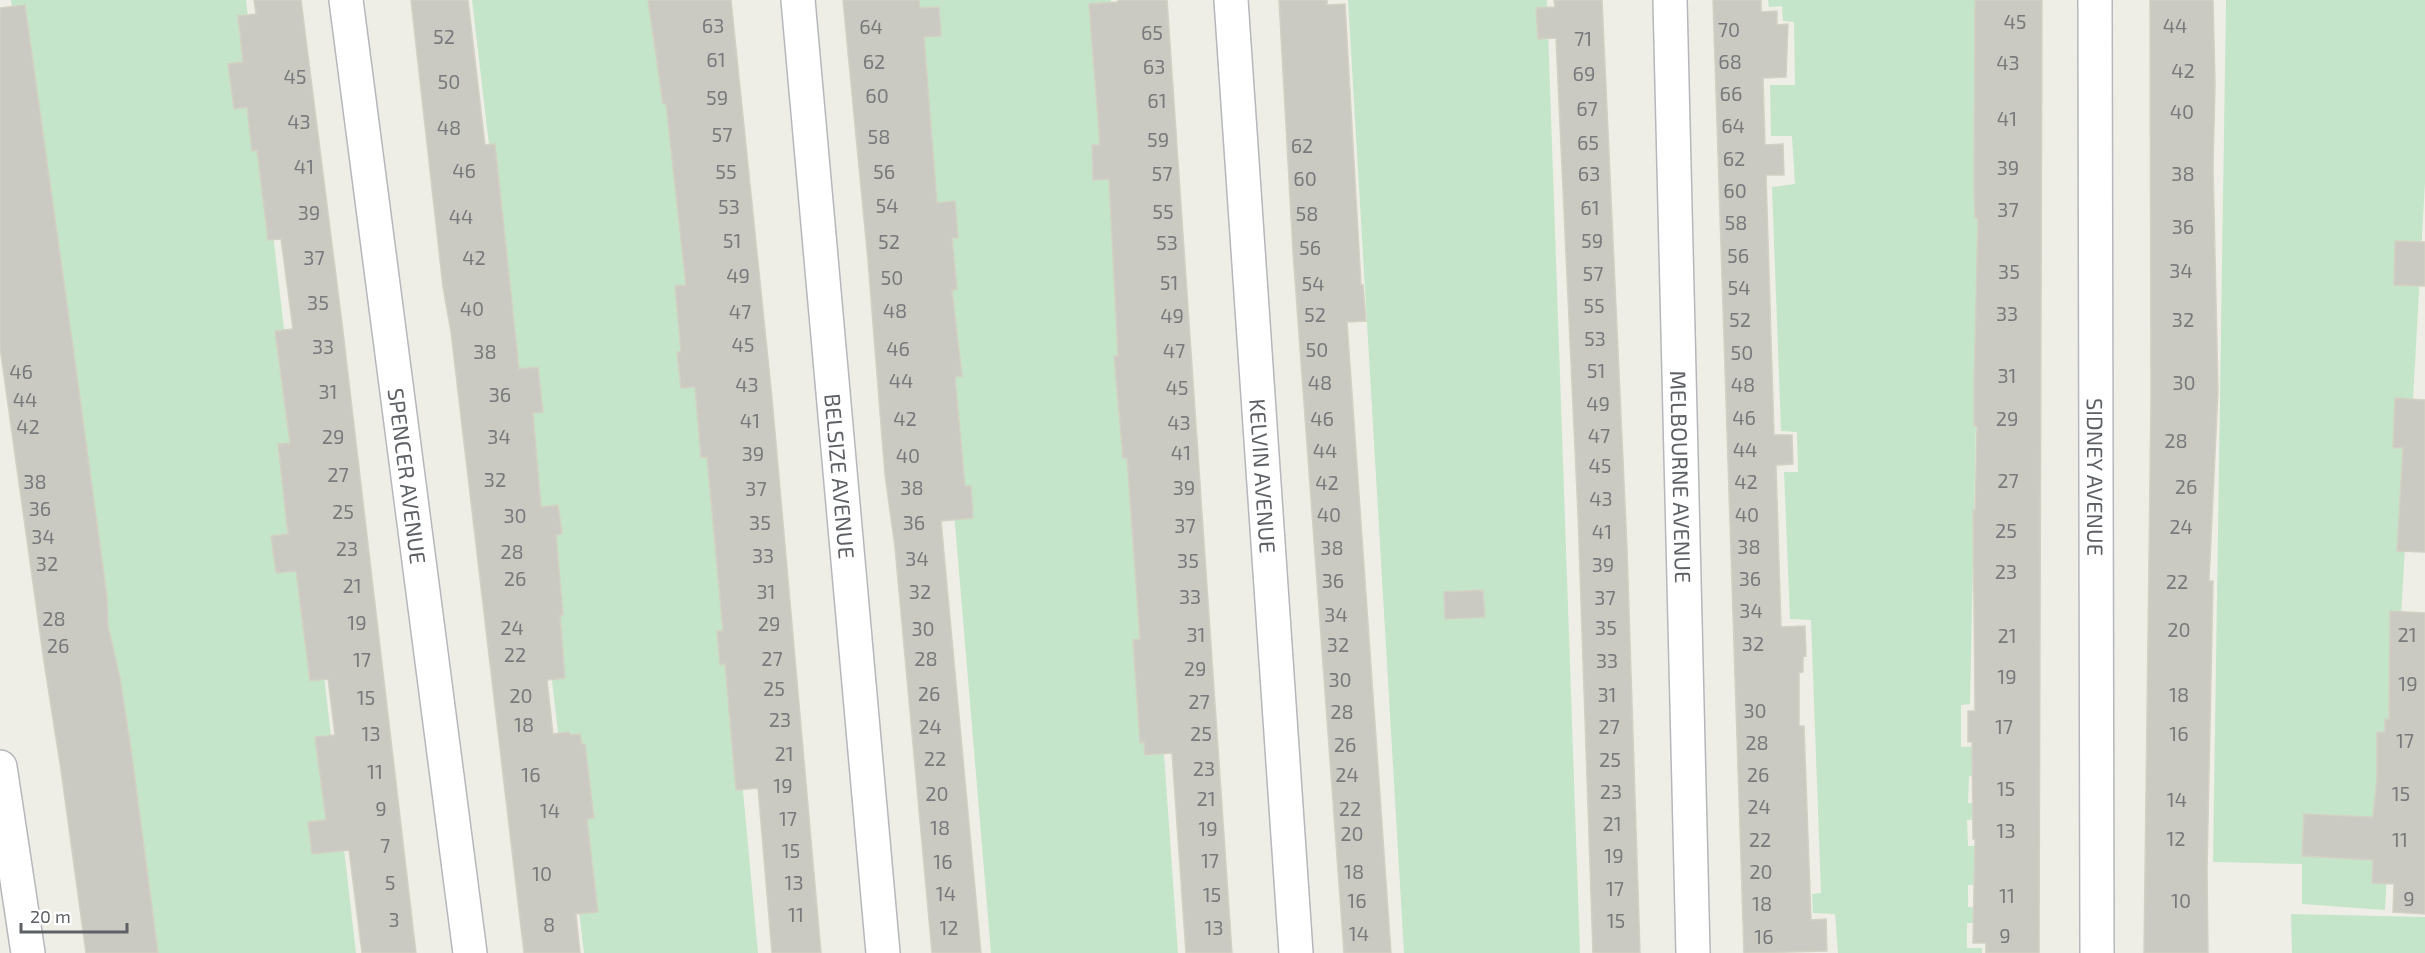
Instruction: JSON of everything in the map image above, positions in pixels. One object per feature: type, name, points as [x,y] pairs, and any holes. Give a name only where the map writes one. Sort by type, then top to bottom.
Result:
[{"type":"street","name":"SPENCER AVENUE","points":[[346,0],[470,953]]},
{"type":"street","name":"BELSIZE AVENUE","points":[[798,0],[883,953]]},
{"type":"street","name":"KELVIN AVENUE","points":[[1230,0],[1296,953]]},
{"type":"street","name":"MELBOURNE AVENUE","points":[[1670,0],[1693,953]]},
{"type":"street","name":"SIDNEY AVENUE","points":[[2095,0],[2097,953]]},
{"type":"street","points":[[0,767],[28,953]]},
{"type":"green space","points":[[11,0],[246,0],[356,953],[139,953]]},
{"type":"green space","points":[[472,0],[670,0],[758,953],[584,953]]},
{"type":"green space","points":[[911,0],[1111,0],[1178,953],[991,953]]},
{"type":"green space","points":[[1348,0],[1547,0],[1580,953],[1404,953]]},
{"type":"green space","points":[[1768,0],[1985,0],[1970,704],[1961,705],[1961,747],[1982,746],[1983,775],[1969,776],[1968,803],[1984,804],[1985,819],[1967,820],[1968,846],[1984,846],[1983,884],[1968,885],[1968,907],[1984,908],[1983,923],[1967,923],[1967,948],[1982,948],[1982,953],[1838,953],[1835,914],[1813,913],[1812,894],[1821,893],[1811,620],[1790,619],[1784,472],[1798,472],[1797,432],[1781,431],[1772,187],[1795,184],[1792,136],[1771,136],[1770,85],[1795,85],[1794,22],[1783,21],[1782,6],[1769,7]]},
{"type":"green space","points":[[2226,0],[2425,0],[2425,182],[2385,910],[2302,904],[2302,864],[2213,862]]},
{"type":"green space","points":[[2291,914],[2425,917],[2425,953],[2292,953]]},
{"type":"building","points":[[254,0],[301,0],[342,323],[416,953],[362,953],[349,850],[312,854],[308,822],[326,820],[315,737],[335,735],[328,679],[310,681],[296,571],[276,573],[271,536],[288,534],[278,444],[290,443],[275,331],[293,329],[281,239],[268,240],[257,150],[252,151],[247,107],[234,109],[228,64],[243,62],[238,16],[256,14]]},
{"type":"building","points":[[411,0],[468,0],[485,145],[495,144],[519,369],[538,367],[543,412],[533,413],[541,507],[558,505],[562,534],[556,535],[563,615],[560,615],[565,678],[547,680],[553,734],[569,732],[570,735],[580,734],[582,744],[585,744],[594,818],[587,819],[598,912],[576,914],[580,953],[524,953],[451,332],[443,287]]},
{"type":"building","points":[[648,0],[731,0],[772,398],[821,953],[772,953],[758,788],[736,790],[725,664],[720,665],[717,631],[723,631],[707,457],[701,458],[695,387],[681,388],[677,352],[681,352],[675,286],[686,285],[666,104],[663,104]]},
{"type":"building","points":[[843,0],[919,0],[920,8],[939,7],[941,36],[924,37],[937,203],[955,201],[958,238],[952,238],[957,289],[952,290],[962,376],[955,377],[965,486],[971,486],[973,518],[941,521],[981,953],[932,953],[895,547],[885,475],[868,261]]},
{"type":"building","points":[[1118,0],[1167,0],[1232,953],[1186,953],[1172,753],[1145,755],[1144,742],[1140,743],[1133,640],[1140,639],[1127,458],[1123,458],[1114,356],[1118,356],[1109,179],[1093,180],[1092,145],[1100,145],[1089,4],[1118,2]]},
{"type":"building","points":[[1279,0],[1327,0],[1327,5],[1345,4],[1361,285],[1363,285],[1366,321],[1347,322],[1391,953],[1344,953],[1293,252]]},
{"type":"building","points":[[1554,0],[1602,0],[1627,548],[1640,953],[1593,953],[1578,515],[1556,38],[1538,39],[1536,8],[1555,7]]},
{"type":"building","points":[[1713,0],[1761,0],[1761,12],[1777,11],[1777,25],[1788,24],[1786,77],[1763,78],[1765,145],[1783,144],[1784,175],[1766,175],[1774,435],[1792,435],[1793,464],[1776,465],[1781,627],[1805,626],[1806,656],[1803,657],[1803,672],[1799,673],[1799,726],[1804,726],[1811,920],[1826,919],[1827,951],[1744,953]]},
{"type":"building","points":[[1975,0],[2042,0],[2039,953],[1986,953],[1986,943],[1973,943],[1975,839],[1973,839],[1972,742],[1968,742],[1968,711],[1975,711],[1973,510],[1975,510],[1977,426],[1974,426],[1974,385],[1978,218],[1975,218],[1974,186]]},
{"type":"building","points":[[2150,0],[2213,0],[2215,85],[2213,165],[2218,390],[2209,581],[2213,581],[2207,869],[2208,953],[2144,953],[2151,398]]},
{"type":"building","points":[[25,5],[107,597],[108,626],[120,678],[131,749],[158,953],[86,953],[44,662],[0,347],[0,8]]},
{"type":"building","points":[[2395,241],[2425,242],[2425,286],[2394,285]]},
{"type":"building","points":[[2395,398],[2425,400],[2425,552],[2397,551],[2403,448],[2393,448]]},
{"type":"building","points":[[1483,590],[1485,617],[1445,619],[1444,592]]},
{"type":"building","points":[[2390,611],[2425,613],[2425,914],[2393,912],[2394,884],[2372,883],[2373,860],[2302,856],[2304,814],[2373,817],[2377,778],[2377,732],[2385,732],[2385,719],[2389,719]]}]
